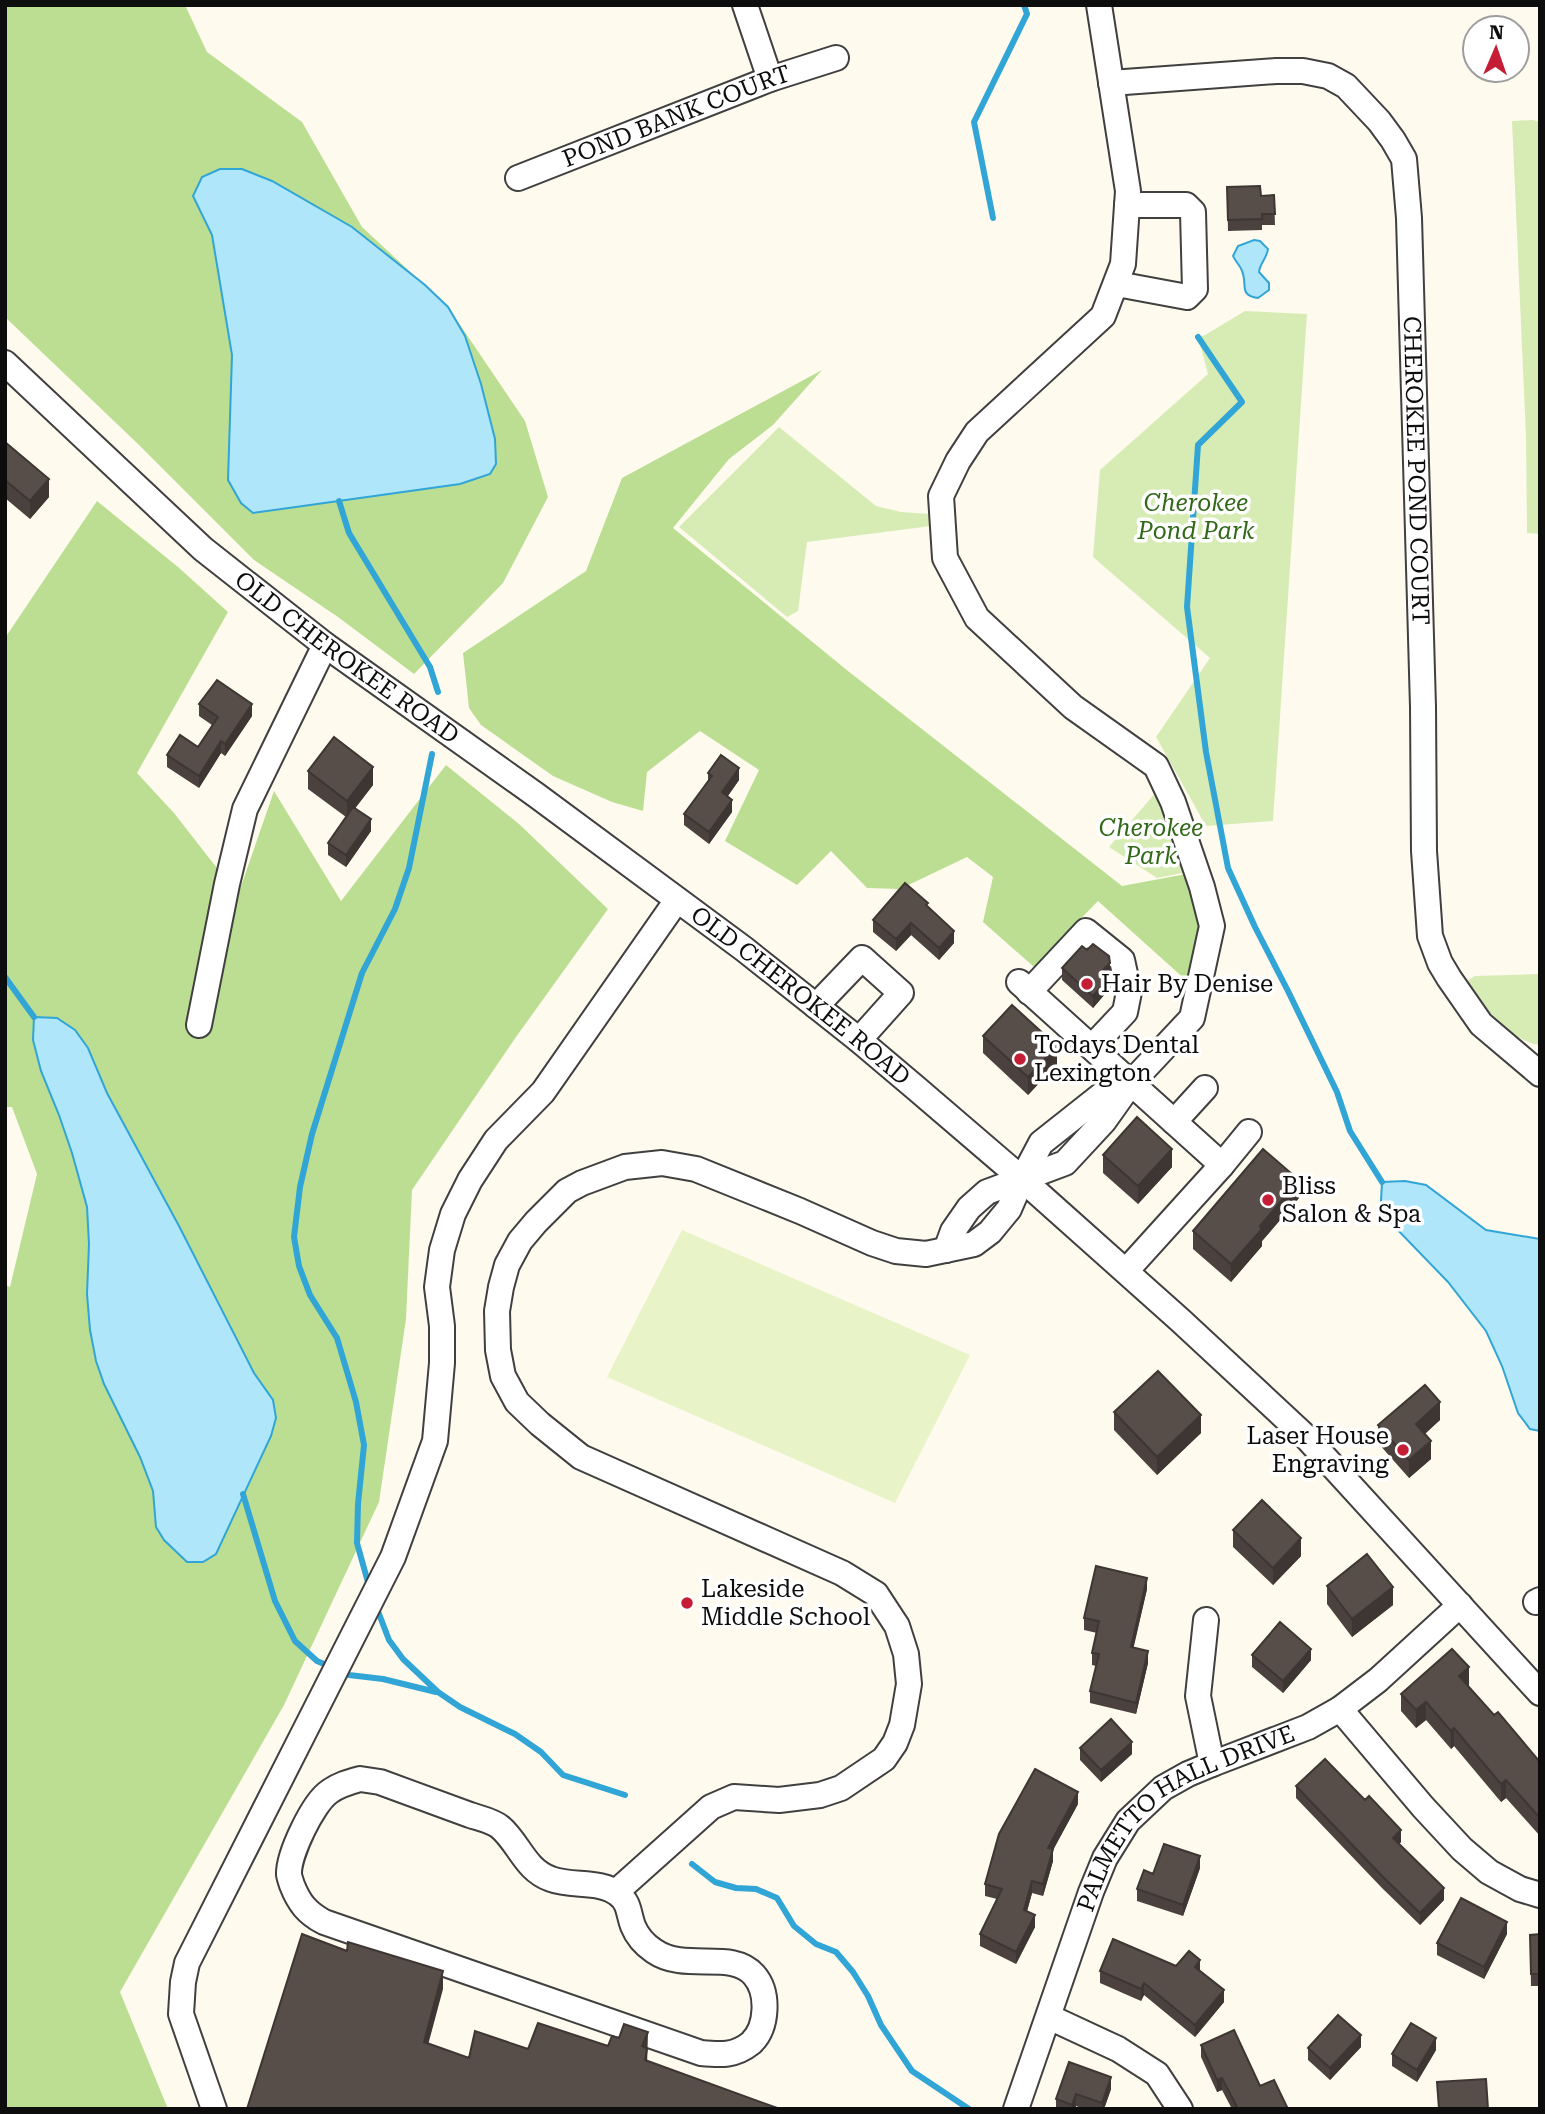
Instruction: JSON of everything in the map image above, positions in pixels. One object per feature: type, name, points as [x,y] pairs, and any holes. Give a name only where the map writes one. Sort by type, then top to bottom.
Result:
[{"type":"street","points":[[745,5],[770,79]]},
{"type":"street","points":[[616,1892],[711,1807],[734,1797],[779,1800],[820,1795],[841,1788],[878,1764],[895,1743],[902,1725],[909,1684],[906,1654],[897,1626],[876,1594],[842,1573],[581,1457],[517,1402],[503,1376],[498,1350],[497,1311],[507,1265],[520,1241],[567,1191],[625,1167],[662,1163],[696,1169],[896,1251],[926,1254],[974,1244],[990,1232],[1009,1209],[1022,1179],[1065,1163],[1104,1121],[1131,1083],[1192,1018],[1212,926],[1202,887],[1173,802],[1156,766],[1073,706],[977,618],[945,558],[941,496],[958,461],[977,432],[1103,316],[1123,264],[1128,191],[1099,5]]},
{"type":"street","name":"POND BANK COURT","points":[[518,178],[770,79],[836,58]]},
{"type":"street","name":"CHEROKEE POND COURT","points":[[1111,83],[1276,71],[1328,76],[1346,86],[1379,121],[1404,159],[1409,218],[1423,707],[1424,851],[1430,936],[1449,978],[1481,1024],[1540,1074]]},
{"type":"street","points":[[1116,284],[1187,298],[1195,289],[1193,212],[1186,205],[1127,205]]},
{"type":"street","name":"OLD CHEROKEE ROAD","points":[[5,363],[203,549],[325,645],[536,795],[816,1006],[1022,1179],[1307,1438],[1540,1693]]},
{"type":"street","points":[[199,1025],[245,809],[325,645]]},
{"type":"street","points":[[214,2109],[181,2014],[187,1963],[393,1557],[435,1441],[442,1363],[442,1326],[437,1287],[442,1250],[453,1214],[470,1180],[496,1140],[543,1092],[677,900]]},
{"type":"street","points":[[1092,1047],[1125,1012],[1129,992],[1122,960],[1086,931],[1024,987],[1222,1165]]},
{"type":"street","points":[[816,1006],[862,958],[901,993],[859,1040]]},
{"type":"street","points":[[1174,1122],[1205,1087]]},
{"type":"street","points":[[1126,1272],[1249,1132]]},
{"type":"street","name":"PALMETTO HALL DRIVE","points":[[1016,2109],[1105,1858],[1128,1821],[1163,1788],[1188,1774],[1308,1727],[1340,1709],[1378,1680],[1460,1605]]},
{"type":"street","points":[[1206,1620],[1198,1696],[1212,1763]]},
{"type":"street","points":[[1340,1709],[1462,1849],[1489,1872],[1520,1889],[1540,1895]]},
{"type":"street","points":[[360,1779],[380,1782],[499,1826],[523,1858],[551,1879],[616,1892],[628,1903],[634,1927],[642,1940],[654,1951],[673,1960],[691,1963],[729,1962],[745,1966],[756,1976],[765,2012],[761,2029],[752,2041],[736,2054],[701,2053],[324,1922],[303,1907],[289,1875],[295,1850],[309,1815],[329,1792],[340,1785],[360,1779]]},
{"type":"street","points":[[1049,2017],[1118,2049],[1157,2074],[1180,2109]]},
{"type":"green space","points":[[5,5],[185,5],[207,52],[302,122],[362,227],[448,307],[525,421],[548,497],[503,583],[414,674],[338,617],[254,560],[5,317]]},
{"type":"green space","points":[[1512,121],[1540,122],[1540,534],[1527,533],[1526,437]]},
{"type":"green space","name":"Cherokee Pond Park","points":[[1245,311],[1307,314],[1273,821],[1206,826],[1156,737],[1210,658],[1093,557],[1100,470],[1208,374],[1198,337]]},
{"type":"green space","points":[[822,370],[773,425],[729,459],[673,528],[848,671],[1122,886],[1197,872],[1202,887],[1198,991],[1098,901],[1034,967],[983,922],[993,877],[967,857],[900,889],[867,888],[831,851],[797,885],[725,841],[759,770],[700,731],[647,772],[643,811],[612,802],[553,776],[481,725],[469,708],[463,653],[586,571],[622,478]]},
{"type":"green space","points":[[779,427],[876,506],[901,512],[930,514],[931,526],[807,542],[798,611],[787,617],[679,527]]},
{"type":"green space","points":[[97,501],[228,612],[137,773],[174,813],[238,895],[274,791],[341,901],[446,765],[519,824],[608,909],[516,1037],[412,1190],[406,1319],[379,1502],[284,1705],[120,1992],[168,2109],[5,2109],[5,1285],[10,1287],[37,1174],[12,1107],[5,1107],[5,638]],"holes":[[[35,1017],[88,1048],[107,1093],[274,1409],[271,1436],[216,1554],[156,1527],[154,1494],[148,1473],[97,1364],[89,1325],[86,1205],[75,1159],[38,1055]]]},
{"type":"green space","name":"Cherokee Park","points":[[1157,791],[1193,871],[1157,878],[1109,847]]},
{"type":"green space","points":[[1540,974],[1540,1045],[1518,1037],[1508,1029],[1464,983],[1475,976]]},
{"type":"green space","points":[[682,1230],[970,1355],[895,1503],[607,1377]]},
{"type":"water","points":[[220,169],[242,169],[272,181],[352,227],[425,285],[448,307],[465,336],[495,439],[496,464],[490,474],[460,484],[253,513],[241,503],[228,480],[232,355],[212,235],[193,196],[202,177]]},
{"type":"water","points":[[1254,240],[1260,241],[1268,249],[1259,272],[1269,283],[1269,290],[1258,298],[1246,292],[1244,276],[1233,256],[1238,246]]},
{"type":"water","points":[[34,1017],[57,1018],[75,1030],[88,1048],[107,1093],[254,1373],[273,1400],[276,1418],[271,1436],[216,1554],[203,1562],[187,1562],[164,1540],[156,1527],[153,1491],[96,1361],[87,1294],[87,1207],[72,1153],[41,1071],[33,1040]]},
{"type":"water","points":[[1405,1181],[1426,1185],[1486,1230],[1540,1239],[1540,1431],[1530,1429],[1518,1413],[1502,1366],[1486,1331],[1448,1282],[1389,1221],[1381,1201],[1382,1182]]},
{"type":"building","points":[[1260,186],[1261,196],[1274,195],[1275,214],[1262,214],[1262,219],[1228,220],[1227,187]]},
{"type":"building","points":[[5,442],[49,479],[30,501],[5,480]]},
{"type":"building","points":[[217,680],[252,704],[225,744],[221,741],[199,776],[167,755],[180,735],[198,747],[218,717],[199,704]]},
{"type":"building","points":[[334,737],[373,767],[347,801],[308,771]]},
{"type":"building","points":[[721,755],[739,768],[722,792],[732,800],[709,832],[684,814],[712,776],[708,773]]},
{"type":"building","points":[[353,807],[371,819],[346,855],[328,843]]},
{"type":"building","points":[[905,883],[954,931],[939,948],[911,923],[896,939],[873,920]]},
{"type":"building","points":[[1093,944],[1109,956],[1110,963],[1104,969],[1111,976],[1093,996],[1062,968],[1082,946],[1087,950]]},
{"type":"building","points":[[1012,1005],[1057,1046],[1028,1077],[983,1036]]},
{"type":"building","points":[[1137,1117],[1172,1149],[1138,1186],[1103,1155]]},
{"type":"building","points":[[1263,1149],[1299,1180],[1231,1264],[1193,1231]]},
{"type":"building","points":[[1158,1371],[1201,1415],[1157,1457],[1114,1412]]},
{"type":"building","points":[[1425,1385],[1440,1402],[1416,1424],[1431,1441],[1409,1460],[1378,1425]]},
{"type":"building","points":[[1262,1500],[1301,1538],[1273,1568],[1233,1530]]},
{"type":"building","points":[[1367,1554],[1393,1587],[1352,1619],[1327,1586]]},
{"type":"building","points":[[1096,1566],[1147,1578],[1131,1647],[1148,1651],[1136,1703],[1090,1691],[1099,1654],[1092,1653],[1099,1621],[1084,1618]]},
{"type":"building","points":[[1280,1622],[1311,1649],[1283,1681],[1252,1655]]},
{"type":"building","points":[[1452,1649],[1469,1667],[1459,1676],[1494,1715],[1498,1712],[1540,1762],[1540,1818],[1506,1780],[1501,1784],[1454,1728],[1451,1731],[1426,1702],[1416,1710],[1401,1694]]},
{"type":"building","points":[[1111,1719],[1132,1742],[1101,1770],[1080,1748]]},
{"type":"building","points":[[1325,1759],[1365,1800],[1369,1796],[1401,1830],[1393,1838],[1444,1888],[1420,1913],[1296,1786]]},
{"type":"building","points":[[1035,1769],[1078,1792],[1048,1848],[1053,1849],[1043,1884],[1032,1881],[1024,1910],[1035,1915],[1016,1952],[980,1934],[1002,1889],[985,1884],[999,1834]]},
{"type":"building","points":[[1164,1844],[1200,1856],[1183,1905],[1137,1889],[1144,1870],[1153,1874]]},
{"type":"building","points":[[1461,1898],[1507,1922],[1484,1967],[1437,1943]]},
{"type":"building","points":[[302,1934],[347,1951],[348,1942],[443,1971],[424,2042],[469,2058],[475,2031],[528,2049],[538,2023],[608,2046],[612,2036],[619,2038],[624,2024],[648,2032],[642,2046],[647,2049],[645,2060],[780,2109],[247,2109]]},
{"type":"building","points":[[1540,1934],[1540,1974],[1531,1974],[1530,1935]]},
{"type":"building","points":[[1113,1939],[1176,1966],[1189,1951],[1200,1960],[1195,1967],[1224,1990],[1195,2025],[1144,1983],[1141,1989],[1100,1971]]},
{"type":"building","points":[[1338,2015],[1361,2035],[1330,2068],[1308,2048]]},
{"type":"building","points":[[1411,2023],[1436,2038],[1417,2070],[1392,2054]]},
{"type":"building","points":[[1234,2030],[1260,2086],[1274,2080],[1288,2109],[1238,2109],[1222,2078],[1217,2080],[1201,2045]]},
{"type":"building","points":[[1069,2062],[1111,2077],[1102,2103],[1076,2094],[1072,2105],[1056,2099]]},
{"type":"building","points":[[1486,2079],[1488,2109],[1439,2109],[1437,2082]]},
{"type":"waterway","points":[[993,218],[974,122],[1027,14],[1024,5]]},
{"type":"waterway","points":[[1198,337],[1242,402],[1198,445],[1187,607],[1206,752],[1228,868],[1337,1092],[1350,1131],[1382,1182]]},
{"type":"waterway","points":[[339,501],[349,533],[430,667],[438,692]]},
{"type":"waterway","points":[[369,1586],[357,1543],[364,1445],[356,1402],[337,1338],[310,1295],[299,1266],[294,1237],[300,1187],[312,1134],[362,973],[395,909],[409,868],[432,754]]},
{"type":"waterway","points":[[5,977],[34,1017]]},
{"type":"waterway","points":[[243,1494],[275,1601],[295,1641],[317,1661],[331,1667]]},
{"type":"waterway","points":[[376,1606],[389,1640],[403,1659],[438,1692],[460,1707],[515,1734],[541,1752],[563,1775],[625,1795]]},
{"type":"waterway","points":[[341,1671],[349,1675],[383,1679],[436,1692]]},
{"type":"waterway","points":[[692,1864],[715,1882],[736,1888],[756,1889],[777,1898],[794,1926],[816,1944],[836,1952],[853,1972],[881,2025],[912,2071],[969,2109]]},
{"type":"place","name":"Hair By Denise","points":[[1087,984]]},
{"type":"place","name":"Todays Dental Lexington","points":[[1020,1059]]},
{"type":"place","name":"Bliss Salon & Spa","points":[[1268,1200]]},
{"type":"place","name":"Laser House Engraving","points":[[1403,1450]]},
{"type":"place","name":"Lakeside Middle School","points":[[687,1603]]}]
